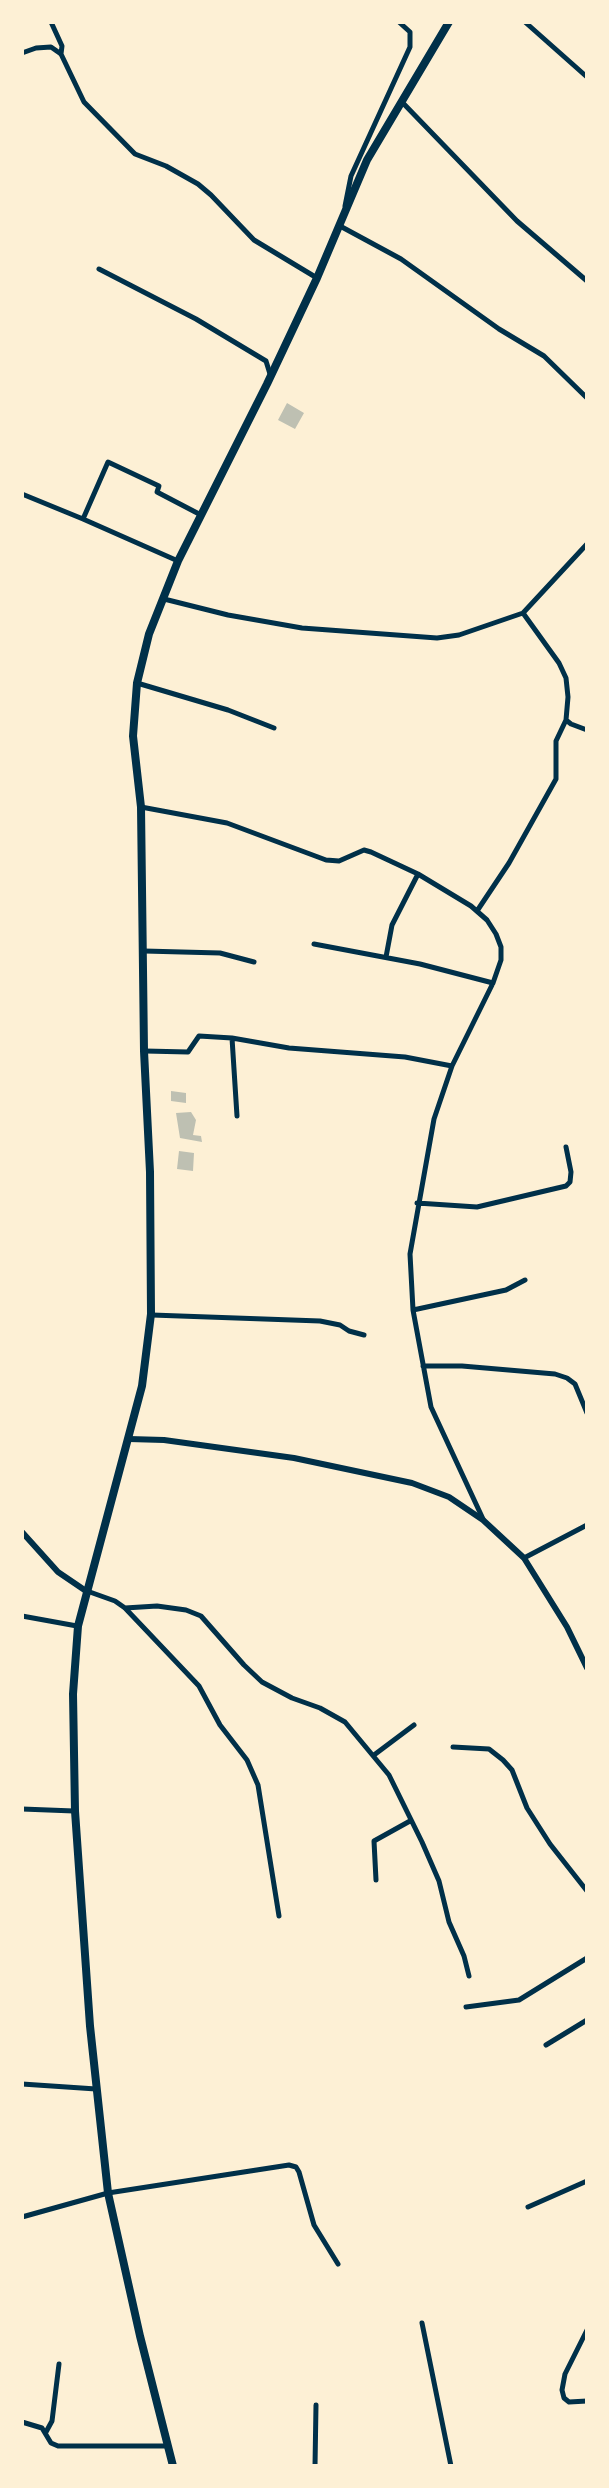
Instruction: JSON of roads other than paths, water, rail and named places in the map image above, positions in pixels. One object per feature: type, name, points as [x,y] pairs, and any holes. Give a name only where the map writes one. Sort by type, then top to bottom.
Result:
[{"type":"main road","points":[[173,2466],[108,2193],[90,2026],[75,1811],[73,1694],[78,1626],[142,1386],[151,1314],[141,807],[133,736],[137,683],[149,634],[178,561],[317,278],[367,160],[449,22]]},
{"type":"street","points":[[51,22],[62,46],[61,54]]},
{"type":"street","points":[[344,214],[351,176],[410,47],[410,32],[399,22]]},
{"type":"street","points":[[525,22],[587,77]]},
{"type":"street","points":[[22,53],[51,47],[61,54],[84,102],[135,154],[166,166],[198,184],[254,240],[317,278]]},
{"type":"street","points":[[401,100],[517,221],[587,281]]},
{"type":"street","points":[[339,226],[401,259],[499,329],[544,356],[587,398]]},
{"type":"street","points":[[99,269],[196,319],[266,361],[271,375]]},
{"type":"street","points":[[83,519],[108,462],[159,486],[157,492],[201,515]]},
{"type":"street","points":[[22,494],[178,561]]},
{"type":"street","points":[[163,598],[228,615],[302,628],[437,638],[459,635],[523,613],[587,544]]},
{"type":"street","points":[[477,911],[509,863],[556,779],[556,741],[566,720],[566,678],[559,663],[523,613]]},
{"type":"street","points":[[137,683],[228,710],[274,728]]},
{"type":"street","points":[[566,720],[587,730]]},
{"type":"street","points":[[141,807],[227,823],[326,860],[339,861],[364,850],[418,874],[477,911],[487,920],[501,947],[501,960],[493,983],[452,1066],[434,1119],[410,1254],[413,1310],[431,1407],[483,1520]]},
{"type":"street","points":[[386,957],[392,925],[418,874]]},
{"type":"street","points":[[314,944],[386,957],[493,983]]},
{"type":"street","points":[[144,951],[220,953],[254,962]]},
{"type":"street","points":[[144,1051],[188,1052],[199,1036],[289,1048],[405,1057],[452,1066]]},
{"type":"street","points":[[232,1038],[237,1116]]},
{"type":"street","points":[[417,1203],[477,1207],[566,1186],[570,1182],[571,1172],[566,1147]]},
{"type":"street","points":[[413,1310],[506,1290],[525,1280]]},
{"type":"street","points":[[151,1314],[320,1321],[364,1335]]},
{"type":"street","points":[[422,1366],[462,1366],[555,1374],[575,1384],[587,1413]]},
{"type":"street","points":[[129,1439],[211,1446],[294,1458],[412,1483],[449,1497],[483,1520],[524,1558],[567,1627],[587,1668]]},
{"type":"street","points":[[524,1558],[587,1525]]},
{"type":"street","points":[[22,1532],[58,1572],[86,1591],[115,1601],[125,1608],[199,1686],[220,1725],[247,1760],[255,1776],[279,1916]]},
{"type":"street","points":[[125,1608],[157,1606],[186,1610],[201,1616],[262,1682],[345,1722],[389,1775],[434,1866],[449,1922],[469,1976]]},
{"type":"street","points":[[22,1616],[78,1626]]},
{"type":"street","points":[[374,1755],[414,1725]]},
{"type":"street","points":[[453,1747],[489,1749],[503,1760],[512,1770],[527,1808],[550,1844],[587,1891]]},
{"type":"street","points":[[22,1809],[75,1811]]},
{"type":"street","points":[[376,1880],[374,1841],[410,1821]]},
{"type":"street","points":[[466,2007],[519,2000],[587,1958]]},
{"type":"street","points":[[546,2045],[587,2020]]},
{"type":"street","points":[[22,2084],[97,2089]]},
{"type":"street","points":[[22,2217],[108,2193],[289,2165],[299,2172],[314,2225],[338,2264]]},
{"type":"street","points":[[528,2207],[587,2181]]},
{"type":"street","points":[[422,2323],[451,2466]]},
{"type":"street","points":[[587,2330],[565,2374],[562,2390],[569,2402],[587,2401]]},
{"type":"street","points":[[46,2432],[52,2421],[59,2364]]},
{"type":"street","points":[[315,2466],[316,2405]]},
{"type":"street","points":[[22,2422],[42,2428],[51,2443],[58,2446],[167,2446]]}]
